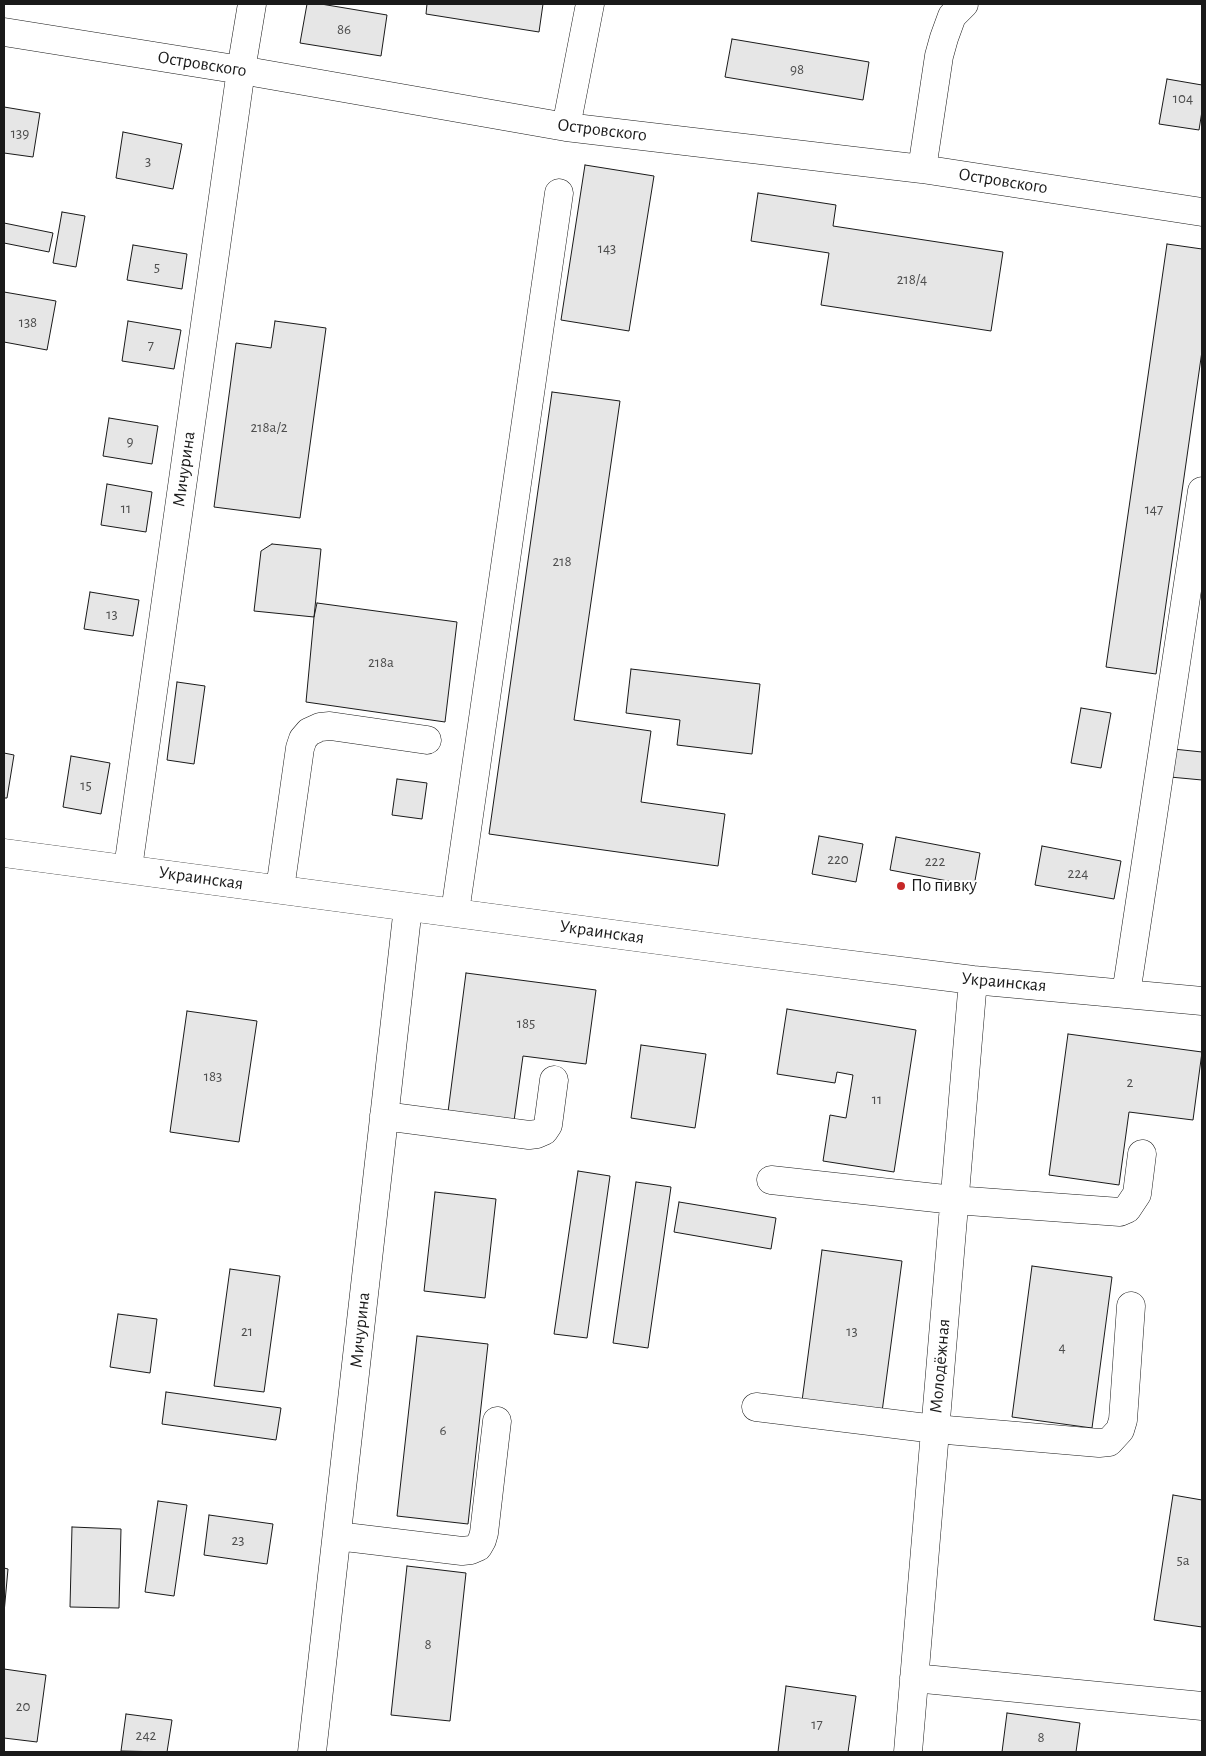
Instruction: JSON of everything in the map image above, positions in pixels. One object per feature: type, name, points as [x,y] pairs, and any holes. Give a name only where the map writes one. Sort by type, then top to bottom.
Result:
[{"type":"street","name":"Мичурина","points":[[128,868],[240,70],[252,4]]},
{"type":"street","points":[[566,127],[590,4]]},
{"type":"street","points":[[922,168],[939,56],[952,16],[964,4]]},
{"type":"street","name":"Островского","points":[[4,32],[240,70],[566,127],[922,168],[1202,212]]},
{"type":"street","points":[[455,912],[559,193]]},
{"type":"street","points":[[1126,994],[1202,490]]},
{"type":"street","points":[[280,890],[300,748],[303,739],[309,732],[320,727],[330,726],[426,740]]},
{"type":"street","name":"Украинская","points":[[4,853],[973,980],[1202,1001]]},
{"type":"street","name":"Мичурина","points":[[312,1752],[408,907]]},
{"type":"street","name":"Молодёжная","points":[[908,1752],[973,980]]},
{"type":"street","points":[[384,1116],[529,1135],[537,1134],[544,1131],[548,1125],[554,1080]]},
{"type":"street","points":[[770,1180],[954,1200],[1120,1212],[1128,1209],[1137,1194],[1142,1154]]},
{"type":"street","points":[[756,1407],[935,1429],[1099,1443],[1108,1442],[1120,1430],[1122,1420],[1131,1306]]},
{"type":"street","points":[[337,1536],[462,1551],[478,1547],[484,1533],[497,1421]]},
{"type":"street","points":[[914,1678],[1202,1706]]},
{"type":"building","points":[[307,4],[321,4],[387,15],[381,56],[300,43]]},
{"type":"building","points":[[427,4],[543,4],[539,32],[426,14]]},
{"type":"building","points":[[732,39],[869,62],[863,100],[725,77]]},
{"type":"building","points":[[1167,79],[1202,85],[1202,111],[1199,130],[1159,124]]},
{"type":"building","points":[[4,107],[40,113],[33,157],[4,153]]},
{"type":"building","points":[[123,132],[182,144],[173,189],[116,178]]},
{"type":"building","points":[[585,165],[654,176],[629,331],[561,320]]},
{"type":"building","points":[[758,193],[836,205],[833,226],[1003,252],[991,331],[821,305],[829,253],[751,241]]},
{"type":"building","points":[[62,212],[85,216],[76,267],[53,263]]},
{"type":"building","points":[[4,223],[53,233],[49,252],[4,243]]},
{"type":"building","points":[[1167,244],[1202,249],[1202,351],[1156,674],[1106,667]]},
{"type":"building","points":[[133,245],[187,254],[182,289],[127,280]]},
{"type":"building","points":[[4,292],[56,301],[47,350],[4,342]]},
{"type":"building","points":[[128,321],[181,330],[174,369],[122,361]]},
{"type":"building","points":[[275,321],[326,328],[300,518],[214,507],[236,343],[271,348]]},
{"type":"building","points":[[552,392],[620,401],[574,720],[651,731],[641,802],[725,814],[718,866],[489,834]]},
{"type":"building","points":[[109,418],[158,426],[152,464],[103,456]]},
{"type":"building","points":[[107,484],[152,492],[146,532],[101,525]]},
{"type":"building","points":[[272,544],[321,549],[314,617],[254,611],[261,551]]},
{"type":"building","points":[[90,592],[139,600],[133,636],[84,629]]},
{"type":"building","points":[[317,603],[457,622],[445,722],[306,702]]},
{"type":"building","points":[[631,669],[760,684],[752,754],[677,745],[680,720],[626,713]]},
{"type":"building","points":[[177,682],[205,686],[194,764],[167,760]]},
{"type":"building","points":[[1081,708],[1111,713],[1101,768],[1071,763]]},
{"type":"building","points":[[1173,749],[1202,752],[1202,780],[1170,777]]},
{"type":"building","points":[[4,753],[14,755],[7,798],[4,798]]},
{"type":"building","points":[[71,756],[110,763],[101,814],[63,807]]},
{"type":"building","points":[[397,779],[427,783],[422,819],[392,815]]},
{"type":"building","points":[[819,836],[863,844],[856,882],[812,874]]},
{"type":"building","points":[[896,837],[980,853],[974,886],[890,870]]},
{"type":"building","points":[[1042,846],[1121,861],[1114,899],[1035,885]]},
{"type":"building","points":[[466,973],[596,990],[586,1064],[523,1056],[514,1121],[448,1112]]},
{"type":"building","points":[[787,1009],[916,1030],[894,1172],[823,1161],[830,1115],[846,1118],[853,1075],[837,1072],[835,1083],[777,1074]]},
{"type":"building","points":[[187,1011],[257,1021],[239,1142],[170,1132]]},
{"type":"building","points":[[1068,1034],[1202,1052],[1193,1120],[1129,1112],[1119,1185],[1049,1175]]},
{"type":"building","points":[[641,1045],[706,1054],[695,1128],[631,1118]]},
{"type":"building","points":[[578,1171],[610,1176],[587,1338],[554,1334]]},
{"type":"building","points":[[636,1182],[671,1187],[648,1348],[613,1343]]},
{"type":"building","points":[[435,1192],[496,1199],[485,1298],[424,1291]]},
{"type":"building","points":[[679,1202],[776,1218],[771,1249],[674,1232]]},
{"type":"building","points":[[822,1250],[902,1261],[882,1412],[802,1401]]},
{"type":"building","points":[[1032,1266],[1112,1277],[1092,1428],[1012,1417]]},
{"type":"building","points":[[230,1269],[280,1276],[264,1392],[214,1386]]},
{"type":"building","points":[[118,1314],[157,1319],[150,1373],[110,1367]]},
{"type":"building","points":[[417,1336],[488,1344],[468,1524],[397,1516]]},
{"type":"building","points":[[166,1392],[281,1408],[276,1440],[162,1424]]},
{"type":"building","points":[[1173,1495],[1202,1500],[1202,1627],[1154,1620]]},
{"type":"building","points":[[158,1501],[187,1505],[174,1596],[145,1592]]},
{"type":"building","points":[[209,1515],[273,1524],[267,1564],[204,1555]]},
{"type":"building","points":[[72,1527],[121,1529],[119,1608],[70,1607]]},
{"type":"building","points":[[407,1566],[466,1573],[450,1721],[391,1715]]},
{"type":"building","points":[[4,1568],[8,1569],[4,1613]]},
{"type":"building","points":[[4,1669],[46,1675],[37,1742],[4,1738]]},
{"type":"building","points":[[786,1686],[856,1696],[848,1752],[778,1752]]},
{"type":"building","points":[[1007,1713],[1080,1723],[1076,1752],[1002,1752]]},
{"type":"building","points":[[126,1714],[172,1720],[167,1752],[121,1751]]},
{"type":"place","name":"По пивку","points":[[901,886]]}]
